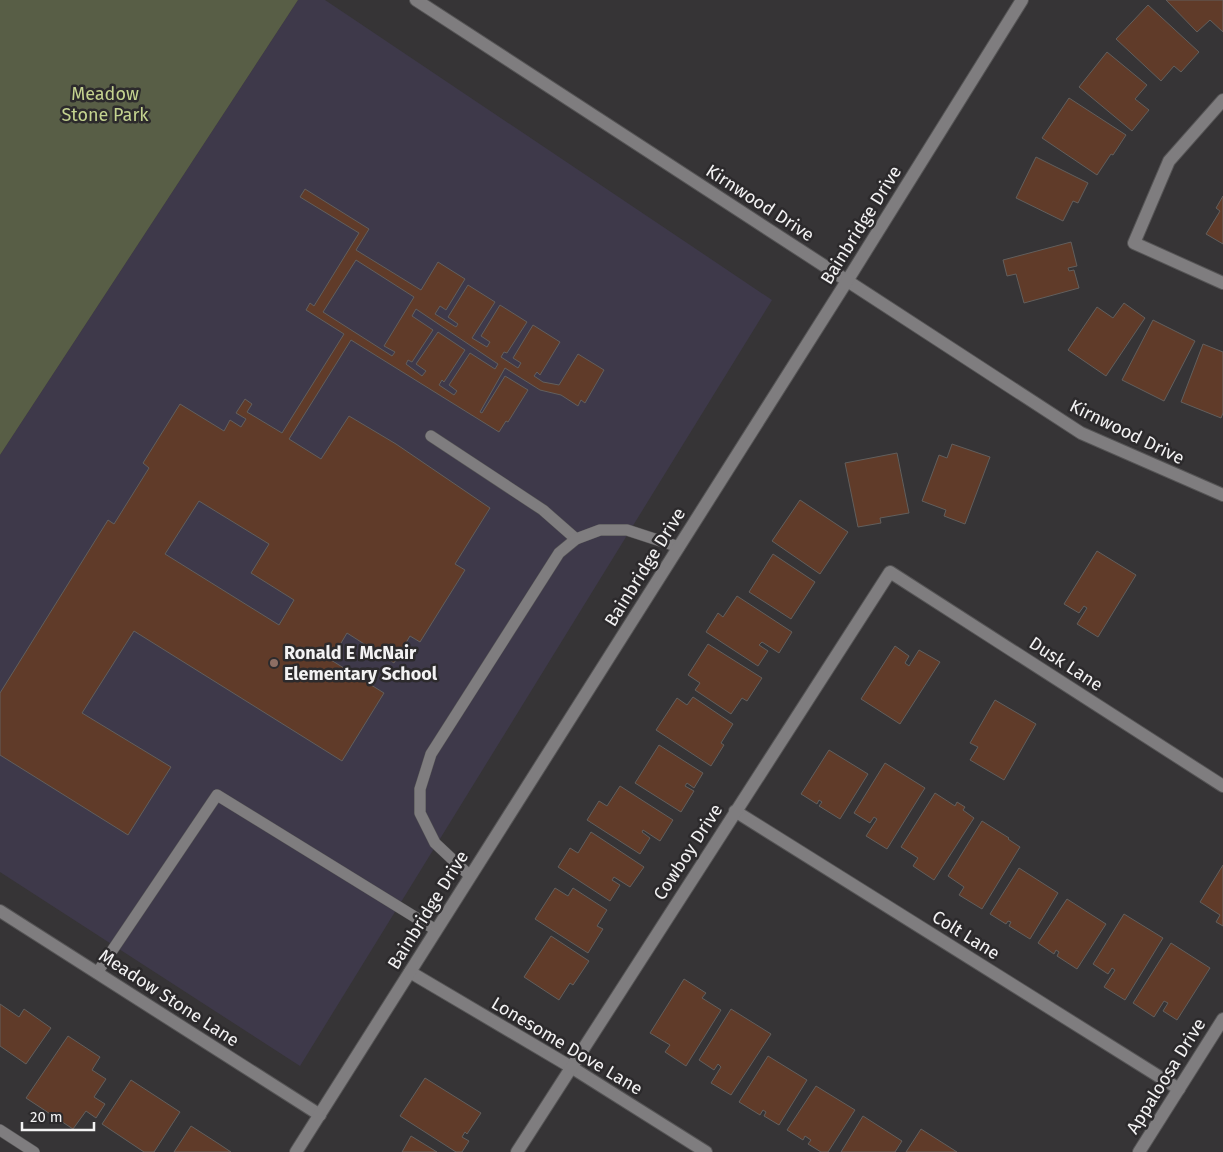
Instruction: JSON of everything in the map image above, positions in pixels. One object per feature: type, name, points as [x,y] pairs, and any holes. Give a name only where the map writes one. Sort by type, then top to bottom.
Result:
[{"type":"street","name":"Kirnwood Drive","points":[[416,0],[1081,433],[1223,495]]},
{"type":"street","name":"Bainbridge Drive","points":[[296,1152],[847,281],[1022,0]]},
{"type":"street","points":[[1223,100],[1169,162],[1134,243],[1223,283]]},
{"type":"street","name":"Dusk Lane","points":[[890,572],[1223,786]]},
{"type":"street","name":"Cowboy Drive","points":[[517,1152],[890,572]]},
{"type":"street","name":"Colt Lane","points":[[735,811],[1179,1089]]},
{"type":"street","name":"Meadow Stone Lane","points":[[0,911],[320,1115]]},
{"type":"street","name":"Lonesome Dove Lane","points":[[410,972],[571,1067],[706,1152]]},
{"type":"street","name":"Appaloosa Drive","points":[[1139,1152],[1223,1019]]},
{"type":"lane","points":[[430,436],[542,510],[576,539]]},
{"type":"lane","points":[[470,876],[435,843],[420,813],[420,789],[431,754],[559,553],[576,539],[600,530],[627,530],[679,547]]},
{"type":"lane","points":[[97,972],[217,795],[436,930]]},
{"type":"lane","points":[[0,1130],[34,1152]]},
{"type":"shaded area","name":"Ronald E McNair Elementary School","points":[[298,0],[325,0],[772,300],[300,1066],[0,872],[0,455]]},
{"type":"green space","name":"Meadow Stone Park","points":[[0,0],[298,0],[0,455]]},
{"type":"building","points":[[1166,0],[1223,0],[1223,32],[1210,20],[1197,32]]},
{"type":"building","points":[[1148,5],[1199,52],[1181,72],[1174,66],[1161,81],[1116,39]]},
{"type":"building","points":[[1107,52],[1147,85],[1135,99],[1149,110],[1132,131],[1079,87]]},
{"type":"building","points":[[1069,98],[1126,135],[1097,175],[1042,138]]},
{"type":"building","points":[[1036,157],[1088,183],[1078,203],[1073,201],[1063,221],[1016,198]]},
{"type":"building","points":[[305,189],[369,229],[356,250],[421,290],[438,262],[465,279],[446,310],[440,306],[435,314],[456,327],[458,324],[448,317],[468,285],[495,302],[472,338],[487,347],[490,342],[481,336],[500,305],[527,322],[507,353],[504,352],[501,357],[518,368],[521,363],[513,358],[533,325],[560,342],[540,375],[537,372],[534,376],[543,382],[559,385],[578,354],[604,370],[585,403],[581,400],[578,406],[561,395],[540,390],[505,368],[480,412],[482,413],[505,376],[528,390],[508,422],[506,421],[499,432],[351,340],[289,439],[321,459],[349,416],[396,444],[490,508],[455,564],[465,570],[420,642],[410,636],[394,663],[347,633],[331,660],[384,693],[342,761],[134,631],[82,713],[171,767],[128,835],[0,755],[0,693],[108,520],[114,524],[149,468],[143,463],[180,404],[224,431],[230,420],[241,427],[246,419],[236,413],[245,399],[252,404],[247,412],[282,433],[344,334],[306,310],[310,303],[314,306],[359,233],[300,197]],"holes":[[[356,260],[414,297],[384,346],[395,352],[392,356],[323,312]],[[416,309],[498,364],[495,369],[470,353],[449,385],[457,391],[454,395],[439,385],[442,380],[444,382],[465,350],[438,332],[416,364],[426,371],[422,376],[406,364],[408,360],[412,362],[433,330],[412,316]],[[199,501],[269,544],[251,573],[294,600],[279,625],[165,554]]]},
{"type":"building","points":[[1223,196],[1223,244],[1206,234],[1220,211],[1216,208]]},
{"type":"building","points":[[1071,242],[1077,266],[1068,268],[1069,271],[1074,270],[1079,288],[1024,303],[1016,274],[1007,276],[1003,260]]},
{"type":"building","points":[[1124,303],[1145,318],[1106,376],[1068,350],[1097,307],[1113,318]]},
{"type":"building","points":[[1153,320],[1195,341],[1164,401],[1122,380]]},
{"type":"building","points":[[1203,344],[1223,352],[1223,413],[1221,418],[1181,402]]},
{"type":"building","points":[[952,444],[990,457],[965,524],[944,516],[946,510],[922,501],[939,455],[947,458]]},
{"type":"building","points":[[897,453],[909,513],[880,518],[881,523],[858,527],[845,463]]},
{"type":"building","points":[[800,500],[848,532],[820,574],[772,541]]},
{"type":"building","points":[[1097,551],[1136,575],[1098,637],[1077,624],[1087,608],[1084,606],[1079,613],[1064,604]]},
{"type":"building","points":[[773,554],[815,582],[791,619],[749,592]]},
{"type":"building","points":[[737,596],[792,632],[779,653],[762,642],[759,645],[768,651],[758,666],[706,632],[718,613],[723,617]]},
{"type":"building","points":[[708,644],[762,678],[747,701],[742,698],[731,714],[695,690],[700,683],[688,675]]},
{"type":"building","points":[[895,646],[909,656],[905,663],[909,666],[919,650],[940,662],[900,724],[861,699]]},
{"type":"building","points":[[693,697],[733,724],[721,743],[724,745],[711,766],[656,730],[677,698],[687,705]]},
{"type":"building","points":[[995,700],[1036,724],[1004,780],[970,760],[978,747],[970,743]]},
{"type":"building","points":[[659,745],[703,773],[694,788],[687,783],[685,786],[694,791],[681,812],[635,783]]},
{"type":"building","points":[[829,750],[868,774],[840,819],[819,806],[822,802],[819,800],[817,804],[801,794]]},
{"type":"building","points":[[885,763],[925,788],[887,849],[866,836],[877,819],[874,817],[870,823],[854,813]]},
{"type":"building","points":[[620,786],[673,820],[660,841],[643,830],[642,832],[650,838],[640,854],[587,820],[599,801],[607,806]]},
{"type":"building","points":[[935,793],[955,806],[957,802],[965,807],[963,810],[974,818],[934,880],[913,866],[918,858],[901,847]]},
{"type":"building","points":[[982,821],[1020,847],[982,909],[959,895],[964,887],[948,876]]},
{"type":"building","points":[[591,832],[644,867],[630,887],[614,877],[612,880],[620,885],[610,901],[558,867],[570,848],[578,853]]},
{"type":"building","points":[[1223,865],[1223,926],[1216,922],[1220,915],[1200,902]]},
{"type":"building","points":[[1019,868],[1058,893],[1030,939],[1009,926],[1011,922],[1008,921],[1006,924],[990,914]]},
{"type":"building","points":[[555,888],[568,896],[573,888],[607,910],[597,926],[603,929],[588,953],[535,919]]},
{"type":"building","points":[[1067,899],[1106,924],[1077,969],[1057,956],[1059,952],[1056,950],[1054,954],[1038,943]]},
{"type":"building","points":[[1124,914],[1163,938],[1125,1000],[1104,987],[1115,970],[1112,968],[1108,974],[1093,964]]},
{"type":"building","points":[[551,936],[589,961],[573,985],[570,983],[559,1000],[524,977]]},
{"type":"building","points":[[1171,943],[1210,968],[1177,1020],[1163,1011],[1168,1003],[1164,1001],[1154,1017],[1133,1003]]},
{"type":"building","points":[[684,979],[706,993],[702,998],[721,1010],[686,1066],[665,1052],[670,1045],[650,1033]]},
{"type":"building","points":[[0,1004],[19,1017],[24,1009],[51,1028],[26,1064],[0,1046]]},
{"type":"building","points":[[731,1009],[771,1034],[731,1095],[711,1083],[721,1067],[718,1064],[714,1070],[699,1060]]},
{"type":"building","points":[[68,1036],[100,1057],[92,1070],[106,1079],[94,1097],[105,1104],[96,1118],[86,1111],[73,1129],[26,1098]]},
{"type":"building","points":[[768,1056],[807,1080],[779,1125],[764,1116],[766,1112],[763,1110],[760,1115],[739,1102]]},
{"type":"building","points":[[425,1078],[481,1113],[467,1134],[465,1132],[462,1137],[469,1141],[462,1152],[456,1152],[400,1116]]},
{"type":"building","points":[[131,1080],[180,1112],[154,1152],[144,1152],[102,1124]]},
{"type":"building","points":[[816,1086],[855,1110],[828,1152],[821,1152],[808,1144],[811,1140],[805,1136],[803,1140],[787,1130]]},
{"type":"building","points":[[863,1116],[902,1141],[895,1152],[841,1152]]},
{"type":"building","points":[[191,1126],[219,1144],[231,1152],[174,1152]]},
{"type":"building","points":[[921,1129],[957,1152],[906,1152]]},
{"type":"building","points":[[411,1136],[437,1152],[402,1152]]},
{"type":"place","name":"Ronald E McNair Elementary School","points":[[274,663]]}]
